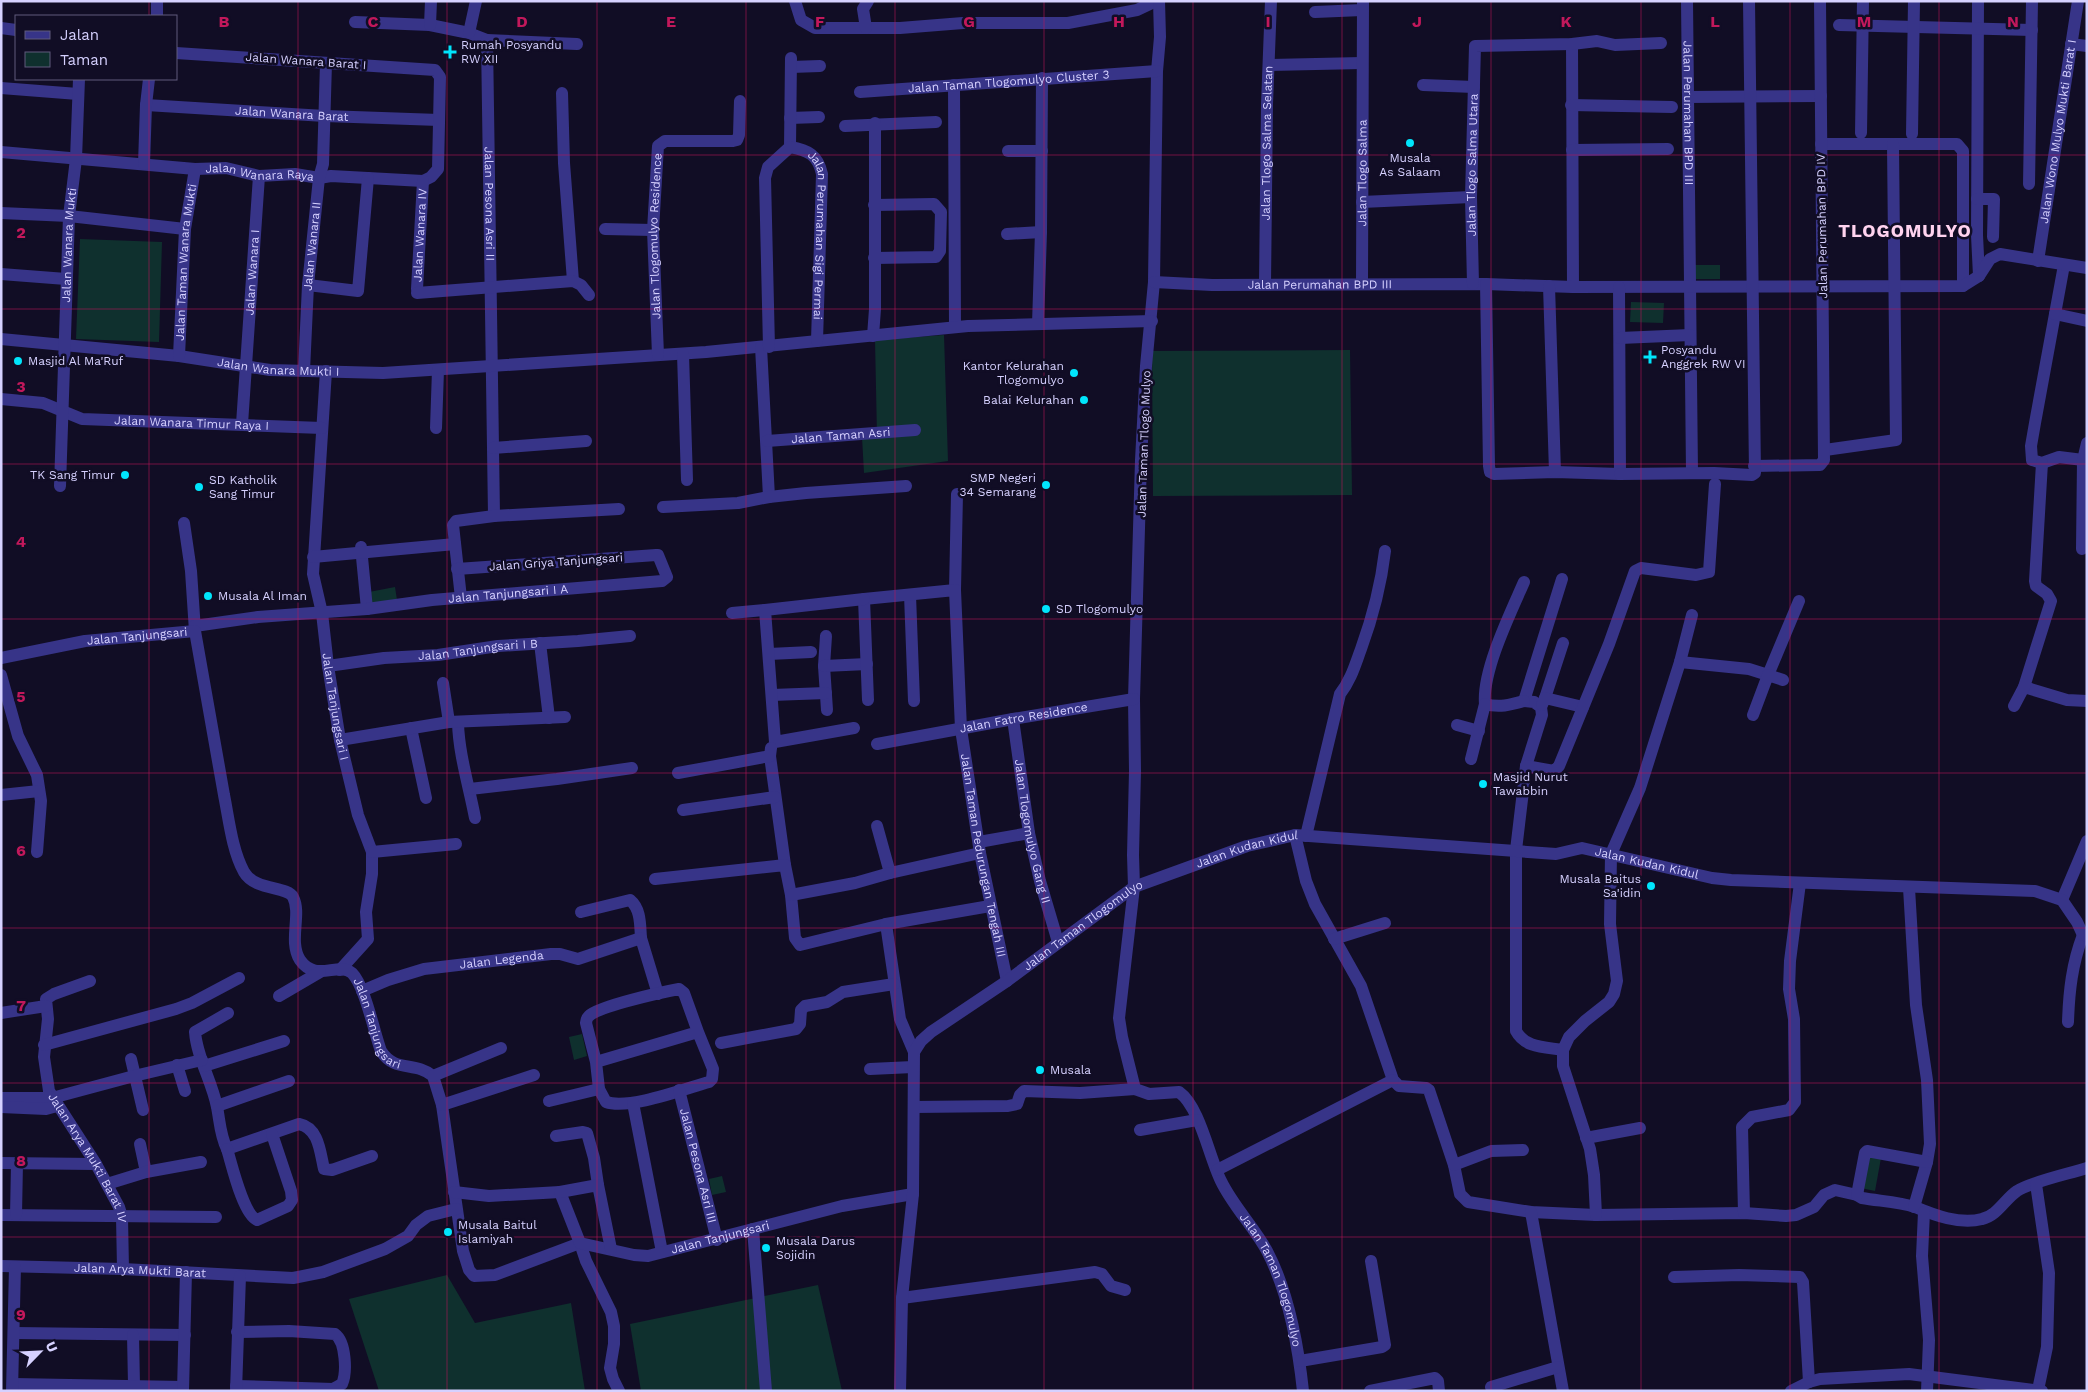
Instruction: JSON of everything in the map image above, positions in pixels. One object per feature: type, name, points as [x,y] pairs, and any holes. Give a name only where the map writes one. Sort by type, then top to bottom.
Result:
[{"type":"street","points":[[157,1],[157,15]]},
{"type":"street","points":[[430,25],[431,1]]},
{"type":"street","points":[[469,33],[476,1]]},
{"type":"street","points":[[795,1],[802,20],[815,28],[900,28],[964,22],[1068,23],[1137,10],[1157,1]]},
{"type":"street","points":[[866,28],[863,9],[868,1]]},
{"type":"street","name":"Jalan Taman Tlogo Mulyo","points":[[1134,887],[1132,854],[1136,771],[1134,699],[1146,366],[1152,321],[1154,282],[1157,71],[1160,37],[1157,1]]},
{"type":"street","name":"Jalan Tlogo Salma Selatan","points":[[1265,284],[1272,1]]},
{"type":"street","name":"Jalan Perumahan BPD III","points":[[1687,1],[1690,286]]},
{"type":"street","points":[[1479,284],[1490,472],[1494,474],[1555,472],[1752,475],[1754,473],[1749,1]]},
{"type":"street","name":"Jalan Perumahan BPD IV","points":[[1820,1],[1825,450]]},
{"type":"street","points":[[1861,133],[1862,1]]},
{"type":"street","points":[[1912,134],[1914,1]]},
{"type":"street","points":[[1978,1],[1977,199],[1979,276]]},
{"type":"street","points":[[2029,184],[2032,1]]},
{"type":"street","name":"Jalan Wono Mulyo Mukti Barat I","points":[[2038,261],[2078,1]]},
{"type":"street","name":"Jalan Tlogo Salma","points":[[1315,12],[1362,5],[1362,283]]},
{"type":"street","points":[[355,22],[430,25],[469,33],[487,40],[577,44]]},
{"type":"street","points":[[1839,25],[2032,30]]},
{"type":"street","points":[[1,28],[15,30]]},
{"type":"street","name":"Jalan Pesona Asri II","points":[[487,40],[494,516]]},
{"type":"street","points":[[1573,287],[1572,44],[1597,41],[1615,45],[1661,43]]},
{"type":"street","name":"Jalan Tlogo Salma Utara","points":[[1479,284],[1470,197],[1475,46],[1572,44]]},
{"type":"street","points":[[2071,44],[2087,46]]},
{"type":"street","name":"Jalan Wanara Barat I","points":[[178,53],[435,70],[440,77],[439,120]]},
{"type":"street","name":"Jalan Wanara II","points":[[304,371],[308,285],[319,178],[323,164],[326,63]]},
{"type":"street","name":"Jalan Perumahan Sigi Permai","points":[[765,347],[765,178],[768,167],[790,147],[791,63],[820,66]]},
{"type":"street","points":[[1269,65],[1362,63]]},
{"type":"street","name":"Jalan Taman Tlogomulyo Cluster 3","points":[[860,92],[1157,71]]},
{"type":"street","points":[[1038,324],[1041,232],[1042,78]]},
{"type":"street","name":"Jalan Wanara Mukti","points":[[60,486],[68,216],[76,159],[79,80]]},
{"type":"street","points":[[144,164],[149,80]]},
{"type":"street","points":[[954,84],[955,327]]},
{"type":"street","points":[[1423,85],[1474,87]]},
{"type":"street","points":[[1,88],[78,94]]},
{"type":"street","points":[[562,93],[564,163],[573,281]]},
{"type":"street","points":[[1688,97],[1821,96]]},
{"type":"street","name":"Jalan Tlogomulyo Residence","points":[[658,355],[653,230],[658,146],[665,141],[737,140],[740,101]]},
{"type":"street","name":"Jalan Wanara Barat","points":[[146,105],[325,116],[439,120]]},
{"type":"street","points":[[1571,105],[1672,107]]},
{"type":"street","points":[[790,118],[819,117]]},
{"type":"street","points":[[423,181],[431,177],[438,169],[439,120]]},
{"type":"street","points":[[845,126],[936,122]]},
{"type":"street","points":[[873,336],[875,309],[875,124]]},
{"type":"street","points":[[1821,144],[1957,144],[1960,146],[1963,151],[1963,286]]},
{"type":"street","points":[[1754,466],[1820,466],[1823,463],[1825,450],[1896,440],[1893,144]]},
{"type":"street","name":"Jalan Perumahan Sigi Permai","points":[[790,147],[804,149],[814,156],[820,163],[822,174],[816,341]]},
{"type":"street","points":[[1572,150],[1668,148]]},
{"type":"street","points":[[1008,151],[1042,151]]},
{"type":"street","name":"Jalan Wanara Raya","points":[[1,152],[195,169],[226,168],[259,176],[295,174],[319,178],[331,176],[423,181]]},
{"type":"street","name":"Jalan Taman Wanara Mukti","points":[[179,356],[185,229],[195,169]]},
{"type":"street","name":"Jalan Wanara I","points":[[242,424],[259,176]]},
{"type":"street","points":[[308,285],[358,291],[368,178]]},
{"type":"street","name":"Jalan Wanara IV","points":[[423,181],[417,291],[491,288]]},
{"type":"street","points":[[1362,202],[1470,197]]},
{"type":"street","points":[[1977,199],[1994,198],[1993,237]]},
{"type":"street","points":[[874,205],[934,204],[940,212],[940,251],[936,257],[874,258]]},
{"type":"street","points":[[1,213],[68,216],[185,229]]},
{"type":"street","points":[[605,229],[653,230]]},
{"type":"street","points":[[1007,234],[1041,232]]},
{"type":"street","points":[[1963,286],[1979,276],[1990,259],[2000,254],[2087,268]]},
{"type":"street","points":[[2014,706],[2024,686],[2051,601],[2047,594],[2036,586],[2035,581],[2037,461],[2032,438],[2064,265]]},
{"type":"street","points":[[1,274],[66,278]]},
{"type":"street","points":[[491,288],[573,281],[581,285],[589,295]]},
{"type":"street","name":"Jalan Perumahan BPD III","points":[[1154,282],[1212,285],[1362,283],[1573,287],[1963,286]]},
{"type":"street","points":[[1549,286],[1555,472]]},
{"type":"street","points":[[1690,286],[1692,473]]},
{"type":"street","points":[[1617,474],[1620,338],[1619,287]]},
{"type":"street","points":[[2054,314],[2087,321]]},
{"type":"street","name":"Jalan Wanara Mukti I","points":[[1,339],[179,356],[270,370],[383,373],[683,354],[955,327],[1152,321]]},
{"type":"street","points":[[1620,338],[1690,335]]},
{"type":"street","points":[[765,347],[768,497]]},
{"type":"street","points":[[683,354],[687,480]]},
{"type":"street","points":[[436,428],[438,370]]},
{"type":"street","name":"Jalan Tanjungsari I","points":[[326,371],[313,574],[322,613],[340,740],[358,815],[372,852],[372,874],[366,912],[368,939],[340,970]]},
{"type":"street","name":"Jalan Wanara Timur Raya I","points":[[1,399],[43,403],[82,419],[322,428]]},
{"type":"street","name":"Jalan Taman Asri","points":[[767,441],[915,430]]},
{"type":"street","points":[[493,448],[586,441]]},
{"type":"street","points":[[2082,549],[2087,443]]},
{"type":"street","points":[[2037,461],[2059,457],[2085,458]]},
{"type":"street","points":[[1526,766],[1557,770],[1609,644],[1634,574],[1641,568],[1696,575],[1709,572],[1714,524],[1714,484]]},
{"type":"street","points":[[663,507],[738,503],[768,497],[906,486]]},
{"type":"street","name":"Jalan Fatro Residence","points":[[957,494],[955,590],[961,729],[1134,699]]},
{"type":"street","points":[[461,598],[453,525],[456,521],[494,516],[619,508]]},
{"type":"street","points":[[184,524],[191,571],[195,629]]},
{"type":"street","points":[[313,553],[455,542]]},
{"type":"street","points":[[361,550],[367,609]]},
{"type":"street","points":[[1385,551],[1382,584],[1368,631],[1349,683],[1340,694],[1300,836],[1306,882],[1315,904],[1361,986],[1393,1080],[1399,1086],[1426,1088],[1429,1090],[1454,1165],[1460,1194],[1468,1202],[1531,1212],[1596,1215],[1744,1213],[1796,1215],[1814,1207],[1824,1196],[1834,1190],[1959,1220],[1982,1220],[1990,1216],[2017,1191],[2087,1168]]},
{"type":"street","name":"Jalan Griya Tanjungsari","points":[[458,569],[654,555]]},
{"type":"street","name":"Jalan Tanjungsari I A","points":[[322,613],[461,598],[665,580],[666,577],[658,556],[654,555]]},
{"type":"street","points":[[1524,701],[1562,579]]},
{"type":"street","points":[[1471,759],[1485,704],[1484,693],[1487,677],[1508,618],[1524,582]]},
{"type":"street","points":[[732,614],[955,590]]},
{"type":"street","points":[[910,596],[914,701]]},
{"type":"street","points":[[864,599],[868,700]]},
{"type":"street","points":[[1753,715],[1799,601]]},
{"type":"street","points":[[765,610],[775,742]]},
{"type":"street","name":"Jalan Tanjungsari","points":[[1,658],[85,641],[195,629],[258,617],[322,613]]},
{"type":"street","points":[[1596,1215],[1594,1175],[1586,1138],[1564,1066],[1563,1050],[1569,1037],[1584,1021],[1608,1002],[1614,994],[1617,981],[1610,924],[1611,854],[1640,788],[1680,662],[1692,616]]},
{"type":"street","name":"Jalan Tanjungsari","points":[[195,629],[230,826],[240,863],[246,875],[253,882],[271,889],[289,892],[292,895],[295,908],[294,935],[296,952],[301,961],[307,967],[320,972],[340,970],[351,973],[362,991],[381,1051],[386,1059],[398,1065],[419,1068],[433,1076]]},
{"type":"street","name":"Jalan Tanjungsari I B","points":[[328,666],[384,658],[438,655],[498,646],[630,636]]},
{"type":"street","points":[[826,636],[824,666],[827,710]]},
{"type":"street","points":[[540,643],[549,718]]},
{"type":"street","points":[[1563,643],[1543,702],[1542,715],[1526,766],[1516,850],[1516,1031],[1525,1043],[1563,1050]]},
{"type":"street","points":[[769,654],[811,652]]},
{"type":"street","points":[[1680,662],[1735,668],[1783,680]]},
{"type":"street","points":[[824,666],[867,664]]},
{"type":"street","points":[[1,675],[18,736],[37,775],[41,801],[37,852]]},
{"type":"street","points":[[443,683],[470,788],[475,818]]},
{"type":"street","points":[[2024,686],[2068,700],[2087,701]]},
{"type":"street","points":[[772,694],[826,693]]},
{"type":"street","points":[[1485,704],[1493,707],[1524,701],[1583,707]]},
{"type":"street","points":[[340,740],[453,722],[565,717]]},
{"type":"street","name":"Jalan Tlogomulyo Gang II","points":[[1013,719],[1030,833],[1040,881],[1058,942]]},
{"type":"street","points":[[1458,725],[1479,731]]},
{"type":"street","points":[[411,728],[426,798]]},
{"type":"street","points":[[854,728],[775,742],[771,746],[770,756],[775,797],[791,895],[795,938],[800,944],[886,924],[990,906]]},
{"type":"street","points":[[878,744],[961,729]]},
{"type":"street","name":"Jalan Taman Pedurungan Tengah III","points":[[961,729],[979,847],[1007,981]]},
{"type":"street","points":[[678,774],[770,756]]},
{"type":"street","points":[[470,788],[557,779],[632,768]]},
{"type":"street","points":[[1,794],[39,791]]},
{"type":"street","points":[[683,810],[775,797]]},
{"type":"street","points":[[876,826],[890,873]]},
{"type":"street","points":[[791,895],[855,883],[1030,833]]},
{"type":"street","name":"Jalan Kudan Kidul","points":[[1134,887],[1247,846],[1300,836],[1556,854],[1582,848],[1712,878],[1909,888],[2020,889],[2053,895],[2062,900]]},
{"type":"street","points":[[2068,1022],[2070,983],[2074,958],[2085,935],[2062,900],[2087,841]]},
{"type":"street","points":[[372,852],[456,844]]},
{"type":"street","points":[[655,879],[785,865]]},
{"type":"street","points":[[1744,1213],[1742,1127],[1752,1117],[1790,1110],[1795,1102],[1794,1019],[1789,989],[1790,961],[1800,883]]},
{"type":"street","name":"Jalan Taman Tlogomulyo","points":[[914,1052],[921,1041],[931,1032],[1007,981],[1134,887]]},
{"type":"street","name":"Jalan Taman Tlogomulyo","points":[[1134,887],[1119,1018],[1125,1052],[1135,1089],[1148,1094],[1179,1092],[1191,1104],[1221,1181],[1266,1250],[1276,1271],[1283,1290],[1300,1361],[1303,1391]]},
{"type":"street","points":[[1909,888],[1916,1005],[1927,1080],[1930,1144],[1919,1210],[1929,1340],[1927,1391]]},
{"type":"street","points":[[581,912],[630,900],[635,904],[639,916],[641,938],[658,994]]},
{"type":"street","points":[[1334,938],[1385,923]]},
{"type":"street","points":[[886,924],[900,1019],[914,1052],[913,1194],[902,1298],[900,1391]]},
{"type":"street","name":"Jalan Legenda","points":[[362,991],[388,980],[424,969],[551,954],[560,954],[578,959],[641,938]]},
{"type":"street","points":[[279,996],[320,972]]},
{"type":"street","points":[[44,1045],[176,1009],[192,1003],[239,978]]},
{"type":"street","points":[[90,981],[54,994],[46,1000],[48,1019],[44,1045],[47,1085],[55,1102],[134,1076],[177,1065],[203,1063],[284,1041]]},
{"type":"street","points":[[721,1043],[796,1029],[800,1024],[801,1010],[805,1006],[827,1002],[846,991],[894,984]]},
{"type":"street","points":[[549,1101],[599,1089],[596,1062],[588,1035],[587,1018],[605,1008],[658,994],[679,989],[684,993],[698,1032],[596,1062]]},
{"type":"street","points":[[1,1013],[46,1006]]},
{"type":"street","points":[[228,1013],[195,1032],[197,1046],[217,1106],[222,1138],[246,1208],[252,1218],[257,1220],[288,1206],[292,1200],[291,1191],[272,1134]]},
{"type":"street","name":"Jalan Pesona Asri III","points":[[599,1089],[606,1102],[614,1104],[632,1103],[709,1082],[712,1078],[713,1068],[698,1032]]},
{"type":"street","points":[[502,1048],[433,1076],[442,1105],[463,1252],[469,1270],[474,1276],[495,1275],[580,1244]]},
{"type":"street","points":[[131,1059],[143,1110]]},
{"type":"street","points":[[177,1065],[184,1091]]},
{"type":"street","points":[[870,1069],[913,1067]]},
{"type":"street","points":[[442,1105],[534,1075]]},
{"type":"street","points":[[1217,1170],[1393,1080]]},
{"type":"street","points":[[217,1106],[289,1081]]},
{"type":"street","points":[[914,1107],[1008,1106],[1017,1104],[1020,1095],[1024,1092],[1080,1093],[1135,1089]]},
{"type":"street","name":"Jalan Pesona Asri III","points":[[679,1090],[717,1240]]},
{"type":"street","name":"Jalan Arya Mukti Barat IV","points":[[1,1099],[55,1102],[96,1164],[119,1206],[122,1217],[123,1269]]},
{"type":"street","points":[[632,1103],[662,1252]]},
{"type":"street","points":[[1140,1130],[1197,1120]]},
{"type":"street","points":[[227,1149],[299,1124],[307,1126],[312,1131],[324,1169],[332,1170],[372,1156]]},
{"type":"street","points":[[1586,1138],[1640,1128]]},
{"type":"street","points":[[556,1136],[587,1133],[594,1158],[611,1249]]},
{"type":"street","points":[[140,1144],[146,1172]]},
{"type":"street","points":[[1454,1165],[1491,1151],[1523,1150]]},
{"type":"street","points":[[1857,1195],[1865,1153],[1867,1151],[1928,1162]]},
{"type":"street","points":[[1,1162],[96,1164]]},
{"type":"street","points":[[107,1184],[146,1172],[201,1162]]},
{"type":"street","points":[[16,1215],[17,1163]]},
{"type":"street","points":[[2036,1184],[2049,1273],[2047,1347],[2038,1390]]},
{"type":"street","points":[[454,1192],[489,1196],[560,1192],[598,1185]]},
{"type":"street","points":[[560,1192],[586,1261],[611,1312],[614,1326],[610,1368],[612,1379],[619,1391]]},
{"type":"street","name":"Jalan Tanjungsari","points":[[580,1244],[648,1256],[717,1240],[842,1206],[913,1194]]},
{"type":"street","name":"Jalan Arya Mukti Barat","points":[[1,1266],[123,1269],[293,1278],[323,1272],[372,1254],[408,1236],[416,1225],[428,1216],[456,1209]]},
{"type":"street","points":[[1531,1212],[1563,1391]]},
{"type":"street","points":[[1,1215],[216,1217]]},
{"type":"street","points":[[753,1229],[766,1391]]},
{"type":"street","points":[[1300,1361],[1374,1349],[1385,1345],[1371,1261]]},
{"type":"street","points":[[15,1267],[12,1387],[134,1385],[183,1389],[186,1272]]},
{"type":"street","points":[[902,1298],[1095,1272],[1102,1274],[1111,1286],[1124,1290]]},
{"type":"street","points":[[1674,1277],[1739,1275],[1800,1277],[1803,1282],[1805,1298],[1809,1382]]},
{"type":"street","points":[[237,1332],[321,1332],[335,1334],[339,1337],[344,1376],[342,1384],[333,1389],[236,1389],[237,1332],[240,1276]]},
{"type":"street","points":[[14,1333],[184,1335]]},
{"type":"street","points":[[133,1335],[134,1385]]},
{"type":"street","points":[[1491,1387],[1558,1366]]},
{"type":"street","points":[[1791,1391],[1809,1382],[1909,1374],[2042,1391]]},
{"type":"street","points":[[1370,1391],[1434,1378],[1438,1381],[1439,1391]]},
{"type":"green space","points":[[80,239],[162,242],[159,342],[76,339]]},
{"type":"green space","points":[[1694,265],[1720,265],[1720,279],[1694,279]]},
{"type":"green space","points":[[1631,302],[1664,303],[1663,323],[1630,322]]},
{"type":"green space","points":[[944,335],[948,461],[864,473],[862,437],[877,436],[875,340]]},
{"type":"green space","points":[[1350,350],[1352,495],[1153,496],[1152,351]]},
{"type":"green space","points":[[395,587],[397,600],[371,604],[369,592]]},
{"type":"green space","points":[[582,1034],[587,1056],[574,1060],[569,1037]]},
{"type":"green space","points":[[1868,1156],[1881,1158],[1875,1191],[1861,1188]]},
{"type":"green space","points":[[722,1176],[726,1192],[712,1195],[709,1179]]},
{"type":"green space","points":[[447,1275],[475,1323],[571,1303],[585,1391],[379,1391],[349,1299]]},
{"type":"green space","points":[[818,1285],[842,1391],[641,1391],[630,1324]]},
{"type":"place","name":"Rumah Posyandu RW XII","points":[[450,52]]},
{"type":"place","name":"Musala As Salaam","points":[[1410,143]]},
{"type":"place","name":"Posyandu Anggrek RW VI","points":[[1650,357]]},
{"type":"place","name":"Masjid Al Ma'Ruf","points":[[18,361]]},
{"type":"place","name":"Kantor Kelurahan Tlogomulyo","points":[[1074,373]]},
{"type":"place","name":"Balai Kelurahan","points":[[1084,400]]},
{"type":"place","name":"TK Sang Timur","points":[[125,475]]},
{"type":"place","name":"SMP Negeri 34 Semarang","points":[[1046,485]]},
{"type":"place","name":"SD Katholik Sang Timur","points":[[199,487]]},
{"type":"place","name":"Musala Al Iman","points":[[208,596]]},
{"type":"place","name":"SD Tlogomulyo","points":[[1046,609]]},
{"type":"place","name":"Masjid Nurut Tawabbin","points":[[1483,784]]},
{"type":"place","name":"Musala Baitus Sa'idin","points":[[1651,886]]},
{"type":"place","name":"Musala","points":[[1040,1070]]},
{"type":"place","name":"Musala Baitul Islamiyah","points":[[448,1232]]},
{"type":"place","name":"Musala Darus Sojidin","points":[[766,1248]]},
{"type":"district","name":"TLOGOMULYO","points":[[1905,230]]}]
